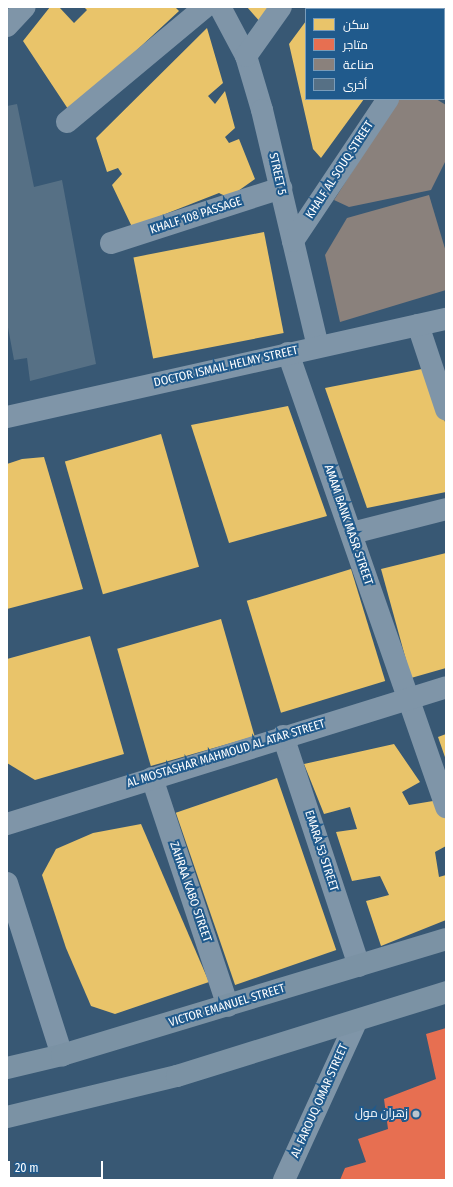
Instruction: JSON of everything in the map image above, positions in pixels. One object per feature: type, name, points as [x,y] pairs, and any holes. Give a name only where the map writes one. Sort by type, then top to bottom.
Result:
[{"type":"main road","name":"VICTOR EMANUEL STREET","points":[[7,1068],[62,1055],[446,939]]},
{"type":"main road","points":[[7,1117],[177,1076],[356,1022],[446,992]]},
{"type":"street","points":[[7,26],[25,7]]},
{"type":"street","points":[[67,122],[205,7]]},
{"type":"street","name":"STREET 5","points":[[220,7],[246,56],[262,110],[318,346]]},
{"type":"street","points":[[246,56],[281,7]]},
{"type":"street","name":"KHALF AL SOUQ STREET","points":[[293,241],[387,100]]},
{"type":"street","name":"KHALF 108 PASSAGE","points":[[111,243],[281,188]]},
{"type":"street","name":"DOCTOR ISMAIL HELMY STREET","points":[[7,417],[288,352],[446,319]]},
{"type":"street","points":[[418,325],[446,409]]},
{"type":"street","name":"AMAM BANK MASR STREET","points":[[288,352],[446,807]]},
{"type":"street","points":[[352,533],[446,509]]},
{"type":"street","name":"AL MOSTASHAR MAHMOUD AL ATAR STREET","points":[[7,824],[446,686]]},
{"type":"street","name":"EMARA 53 STREET","points":[[283,736],[359,966]]},
{"type":"street","name":"ZAHRAA KABO STREET","points":[[152,778],[228,1006]]},
{"type":"street","points":[[7,883],[62,1055]]},
{"type":"street","name":"AL FAROUQ OMAR STREET","points":[[284,1180],[356,1022]]},
{"type":"building: سكن","points":[[50,7],[59,7],[74,23],[87,10],[84,7],[175,7],[179,11],[70,112],[23,41]]},
{"type":"building: سكن","points":[[247,7],[274,7],[262,24]]},
{"type":"building: سكن","points":[[317,7],[430,7],[372,8],[316,8]]},
{"type":"building: سكن","points":[[305,22],[305,100],[363,100],[321,158],[313,149],[289,44]]},
{"type":"building: سكن","points":[[207,28],[223,83],[208,96],[215,104],[225,91],[235,128],[225,137],[229,143],[239,139],[255,179],[238,191],[225,196],[219,193],[132,227],[112,185],[122,174],[118,168],[107,172],[96,138]]},
{"type":"building: سكن","points":[[264,232],[284,333],[153,358],[133,257]]},
{"type":"building: سكن","points":[[427,368],[446,425],[446,492],[367,508],[325,388]]},
{"type":"building: سكن","points":[[288,406],[327,516],[229,543],[191,425]]},
{"type":"building: سكن","points":[[161,434],[199,567],[103,594],[65,462]]},
{"type":"building: سكن","points":[[44,457],[83,589],[7,609],[7,464],[22,459]]},
{"type":"building: سكن","points":[[446,553],[446,668],[411,678],[381,569]]},
{"type":"building: سكن","points":[[351,569],[385,681],[281,713],[247,601]]},
{"type":"building: سكن","points":[[221,619],[255,736],[151,766],[117,649]]},
{"type":"building: سكن","points":[[90,636],[124,754],[35,780],[7,763],[7,659]]},
{"type":"building: سكن","points":[[446,734],[446,760],[438,737]]},
{"type":"building: سكن","points":[[394,744],[420,782],[402,792],[409,805],[439,800],[446,821],[446,846],[435,852],[439,877],[446,875],[446,920],[381,946],[366,901],[389,895],[380,876],[352,881],[336,832],[357,829],[350,807],[324,814],[304,764]]},
{"type":"building: سكن","points":[[277,778],[336,950],[235,985],[176,813]]},
{"type":"building: سكن","points":[[141,824],[209,982],[115,1014],[91,1006],[66,948],[42,875],[56,849],[93,833]]},
{"type":"building: متاجر","name":"زهران مول","points":[[446,1028],[446,1180],[340,1180],[345,1168],[366,1162],[358,1139],[388,1129],[384,1099],[436,1079],[426,1034]]},
{"type":"building: صناعة","points":[[397,100],[438,100],[446,105],[446,160],[431,190],[349,207],[334,200]]},
{"type":"building: صناعة","points":[[429,195],[446,252],[446,290],[340,322],[325,255],[347,218]]},
{"type":"building: أخرى","points":[[17,104],[34,187],[62,180],[96,364],[30,381],[27,358],[14,360],[7,322],[7,106]]},
{"type":"place","name":"زهران مول","points":[[416,1114]]}]
